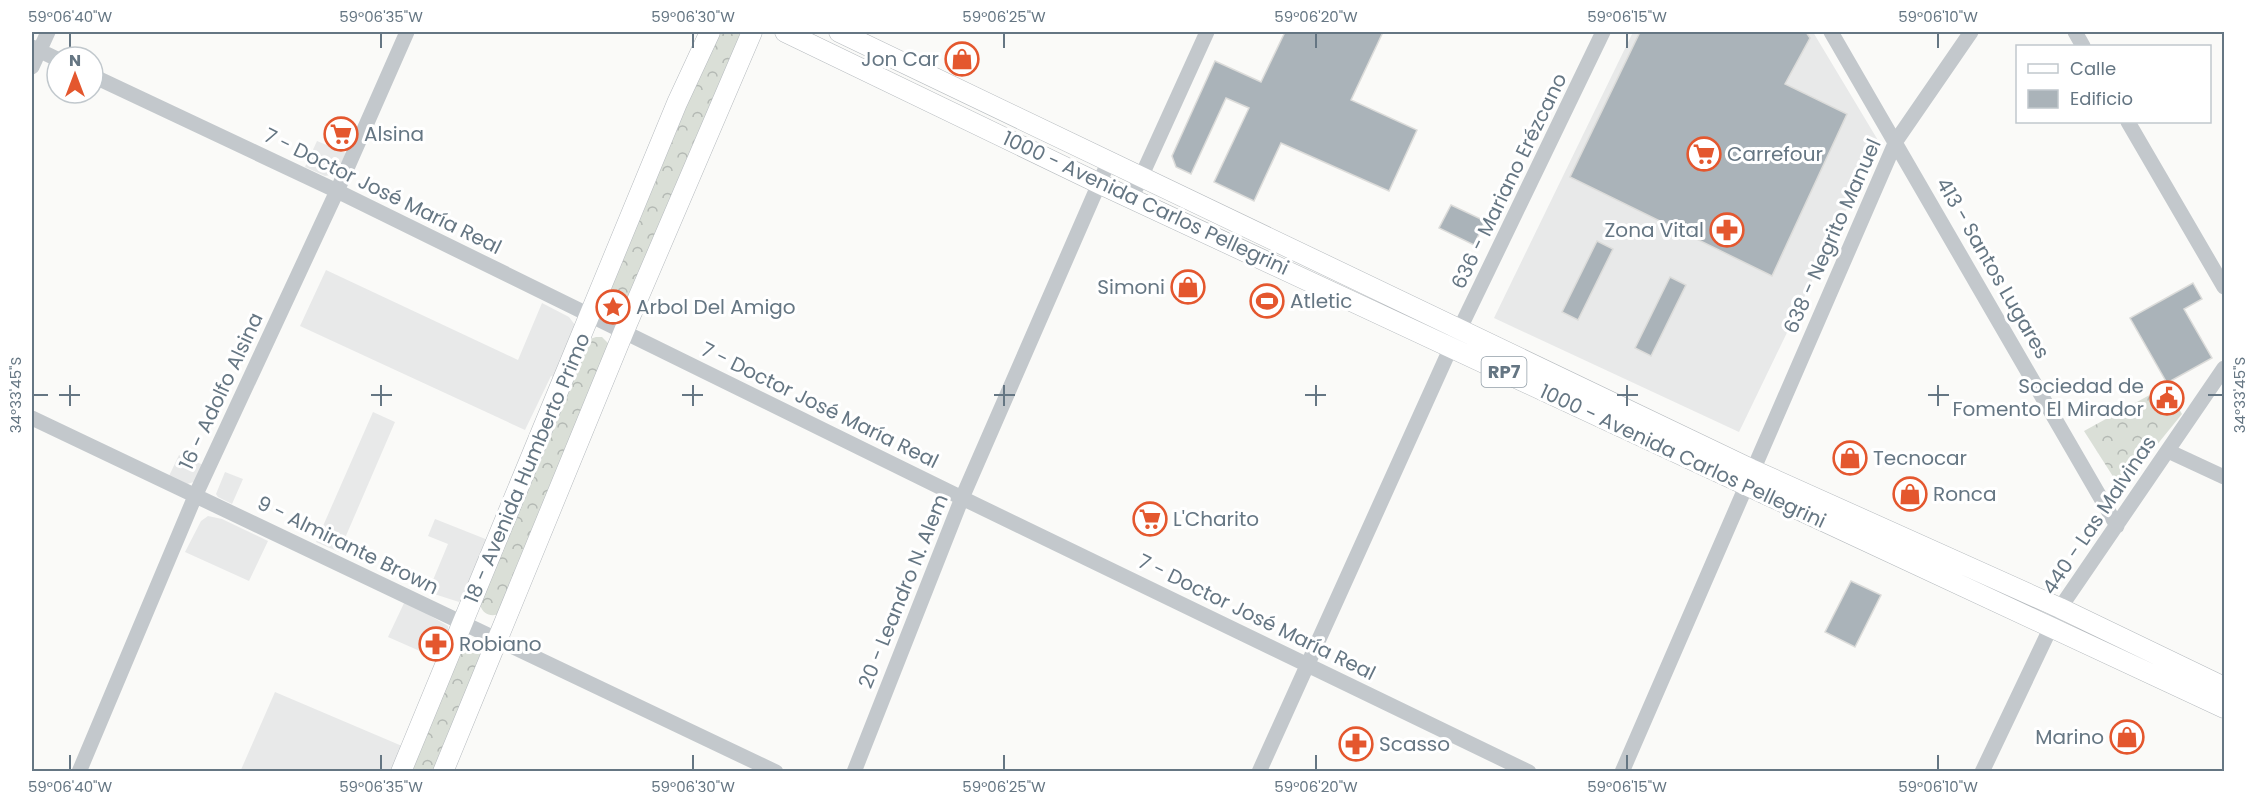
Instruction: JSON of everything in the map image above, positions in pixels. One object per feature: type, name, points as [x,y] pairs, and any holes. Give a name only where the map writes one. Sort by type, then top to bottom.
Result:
[{"type":"main road","name":"18 - Avenida Humberto Primo","points":[[401,771],[591,316],[677,103],[710,32]]},
{"type":"main road","name":"18 - Avenida Humberto Primo","points":[[443,771],[624,331],[752,32]]},
{"type":"main road","name":"1000 - Avenida Carlos Pellegrini","points":[[785,32],[1100,184],[1456,339]]},
{"type":"main road","name":"1000 - Avenida Carlos Pellegrini","points":[[839,32],[1141,177],[1456,339],[2224,708]]},
{"type":"main road","name":"1000 - Avenida Carlos Pellegrini","points":[[1748,478],[2060,608],[2224,687]]},
{"type":"street","points":[[32,67],[35,49],[48,32]]},
{"type":"street","name":"16 - Adolfo Alsina","points":[[78,771],[196,494],[337,191],[406,32]]},
{"type":"street","points":[[1132,197],[1207,32]]},
{"type":"street","name":"636 - Mariano Erézcano","points":[[1260,771],[1307,663],[1456,339],[1603,32]]},
{"type":"street","name":"413 - Santos Lugares","points":[[1831,32],[2117,526]]},
{"type":"street","name":"638 - Negrito Manuel","points":[[1622,771],[1896,141],[1971,32]]},
{"type":"street","points":[[2075,32],[2083,45]]},
{"type":"street","name":"7 - Doctor José María Real","points":[[105,82],[337,191],[963,498],[1529,771]]},
{"type":"street","points":[[2128,123],[2224,287]]},
{"type":"street","name":"20 - Leandro N. Alem","points":[[854,771],[963,498],[1108,163]]},
{"type":"street","name":"440 - Las Malvinas","points":[[1982,771],[2060,608],[2224,368]]},
{"type":"street","name":"9 - Almirante Brown","points":[[32,418],[776,771]]},
{"type":"street","points":[[2168,451],[2224,477]]},
{"type":"shaded area","points":[[1633,32],[1813,32],[1879,142],[1739,432],[1494,318]]},
{"type":"shaded area","points":[[317,141],[346,153],[336,174],[325,176],[305,167]]},
{"type":"shaded area","points":[[326,270],[518,360],[542,303],[569,317],[575,325],[573,336],[556,378],[551,376],[525,430],[300,326]]},
{"type":"shaded area","points":[[373,412],[395,422],[339,552],[316,542]]},
{"type":"shaded area","points":[[179,455],[206,466],[194,482],[187,484],[169,476]]},
{"type":"shaded area","points":[[225,472],[243,479],[232,504],[216,494]]},
{"type":"shaded area","points":[[208,516],[222,519],[268,541],[249,581],[185,552],[201,521]]},
{"type":"shaded area","points":[[435,519],[488,540],[464,597],[459,602],[428,592],[448,544],[428,536]]},
{"type":"shaded area","points":[[405,601],[448,626],[448,635],[438,659],[388,637]]},
{"type":"shaded area","points":[[275,692],[402,746],[391,771],[240,772]]},
{"type":"green space","points":[[715,32],[740,32],[740,39],[627,310],[613,312],[605,302]]},
{"type":"green space","points":[[602,337],[611,346],[502,613],[489,615],[480,605],[590,339]]},
{"type":"green space","points":[[2166,386],[2182,414],[2121,489],[2084,431]]},
{"type":"green space","points":[[467,643],[480,647],[483,653],[437,771],[409,772],[461,646]]},
{"type":"building","points":[[1285,32],[1383,32],[1351,100],[1417,130],[1389,191],[1281,143],[1254,201],[1214,182],[1249,108],[1226,98],[1191,174],[1176,167],[1172,156],[1215,61],[1261,82]]},
{"type":"building","points":[[1640,32],[1806,32],[1810,38],[1785,84],[1847,114],[1772,276],[1570,177]]},
{"type":"building","points":[[1451,205],[1485,221],[1474,245],[1439,228]]},
{"type":"building","points":[[1597,241],[1613,249],[1578,320],[1562,312]]},
{"type":"building","points":[[1670,277],[1686,285],[1651,356],[1635,348]]},
{"type":"building","points":[[2193,283],[2202,299],[2184,309],[2212,358],[2167,383],[2130,318]]},
{"type":"building","points":[[1851,581],[1881,595],[1855,647],[1825,632]]},
{"type":"place","name":"Jon Car","points":[[962,59]]},
{"type":"place","name":"Alsina","points":[[341,134]]},
{"type":"place","name":"Carrefour","points":[[1704,154]]},
{"type":"place","name":"Zona Vital","points":[[1727,230]]},
{"type":"place","name":"Simoni","points":[[1188,287]]},
{"type":"place","name":"Atletic","points":[[1267,301]]},
{"type":"place","name":"Arbol Del Amigo","points":[[613,307]]},
{"type":"place","name":"Sociedad de Fomento El Mirador","points":[[2167,398]]},
{"type":"place","name":"Tecnocar","points":[[1850,458]]},
{"type":"place","name":"Ronca","points":[[1910,494]]},
{"type":"place","name":"L'Charito","points":[[1150,519]]},
{"type":"place","name":"Robiano","points":[[436,644]]},
{"type":"place","name":"Marino","points":[[2127,737]]},
{"type":"place","name":"Scasso","points":[[1356,744]]}]
